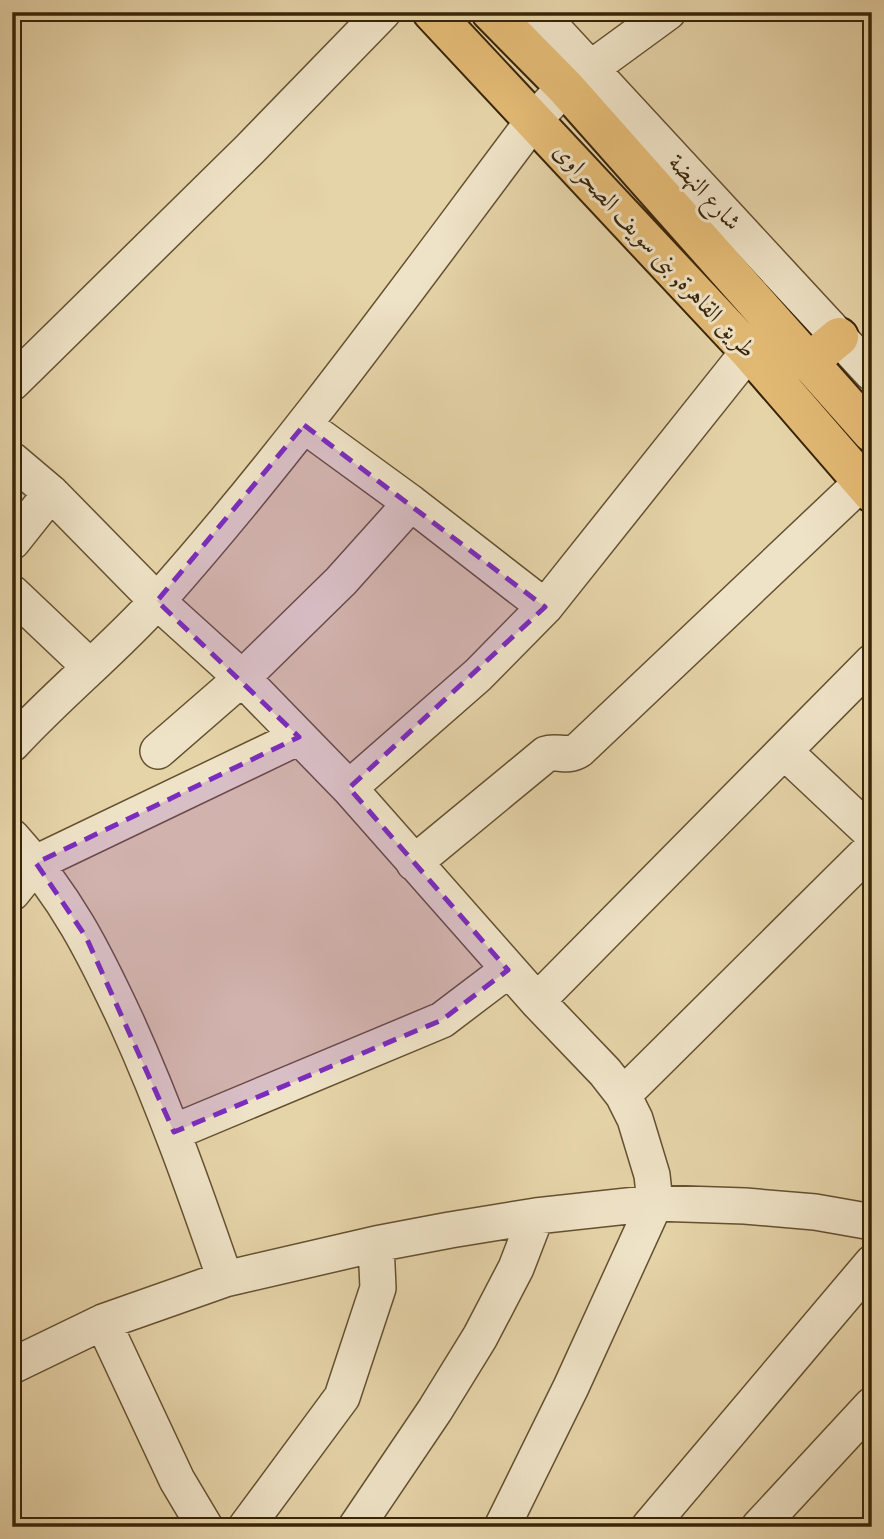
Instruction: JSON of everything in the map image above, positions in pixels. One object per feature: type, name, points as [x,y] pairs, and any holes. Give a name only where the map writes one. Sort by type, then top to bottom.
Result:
[{"type":"main road","name":"طريق القاهرة, بنى سويف الصحراوى","points":[[432,12],[748,351],[867,488]]},
{"type":"main road","name":"طريق القاهرة, بنى سويف الصحراوى","points":[[491,12],[545,24],[578,78],[808,363],[872,433]]},
{"type":"main road","points":[[808,363],[839,337]]},
{"type":"street","points":[[12,383],[259,140],[383,12]]},
{"type":"street","points":[[12,744],[157,601],[304,425],[534,120],[578,78],[668,12]]},
{"type":"street","name":"شارع النهضة","points":[[578,78],[872,373]]},
{"type":"street","points":[[349,788],[478,676],[545,607],[748,351]]},
{"type":"street","points":[[304,425],[411,503],[545,607]]},
{"type":"street","points":[[12,460],[51,493],[157,601],[242,678],[349,788],[508,970],[605,1072],[623,1096],[645,1149],[652,1175],[655,1203],[507,1525]]},
{"type":"street","points":[[414,863],[546,754],[551,752],[569,755],[579,750],[867,488]]},
{"type":"street","points":[[12,542],[51,493]]},
{"type":"street","points":[[158,751],[242,678],[341,581],[411,503]]},
{"type":"street","points":[[12,593],[89,667]]},
{"type":"street","points":[[537,1001],[872,662]]},
{"type":"street","points":[[12,893],[36,863],[299,737]]},
{"type":"street","points":[[784,751],[868,830],[872,837]]},
{"type":"street","points":[[12,837],[36,863],[86,936],[156,1087],[225,1279]]},
{"type":"street","points":[[623,1096],[870,850],[872,845]]},
{"type":"street","points":[[174,1132],[442,1020],[508,970]]},
{"type":"street","points":[[12,1366],[103,1322],[225,1279],[376,1244],[536,1216],[655,1203],[815,1212],[872,1222]]},
{"type":"street","points":[[356,1527],[435,1410],[480,1337],[516,1268],[536,1216]]},
{"type":"street","points":[[246,1527],[342,1397],[378,1288],[376,1244]]},
{"type":"street","points":[[649,1527],[872,1263]]},
{"type":"street","points":[[103,1322],[177,1480],[205,1527]]},
{"type":"street","points":[[759,1527],[872,1405]]},
{"type":"highlighted area","points":[[304,425],[545,607],[349,788],[508,970],[442,1020],[174,1132],[86,937],[36,863],[299,737],[157,601]]}]
